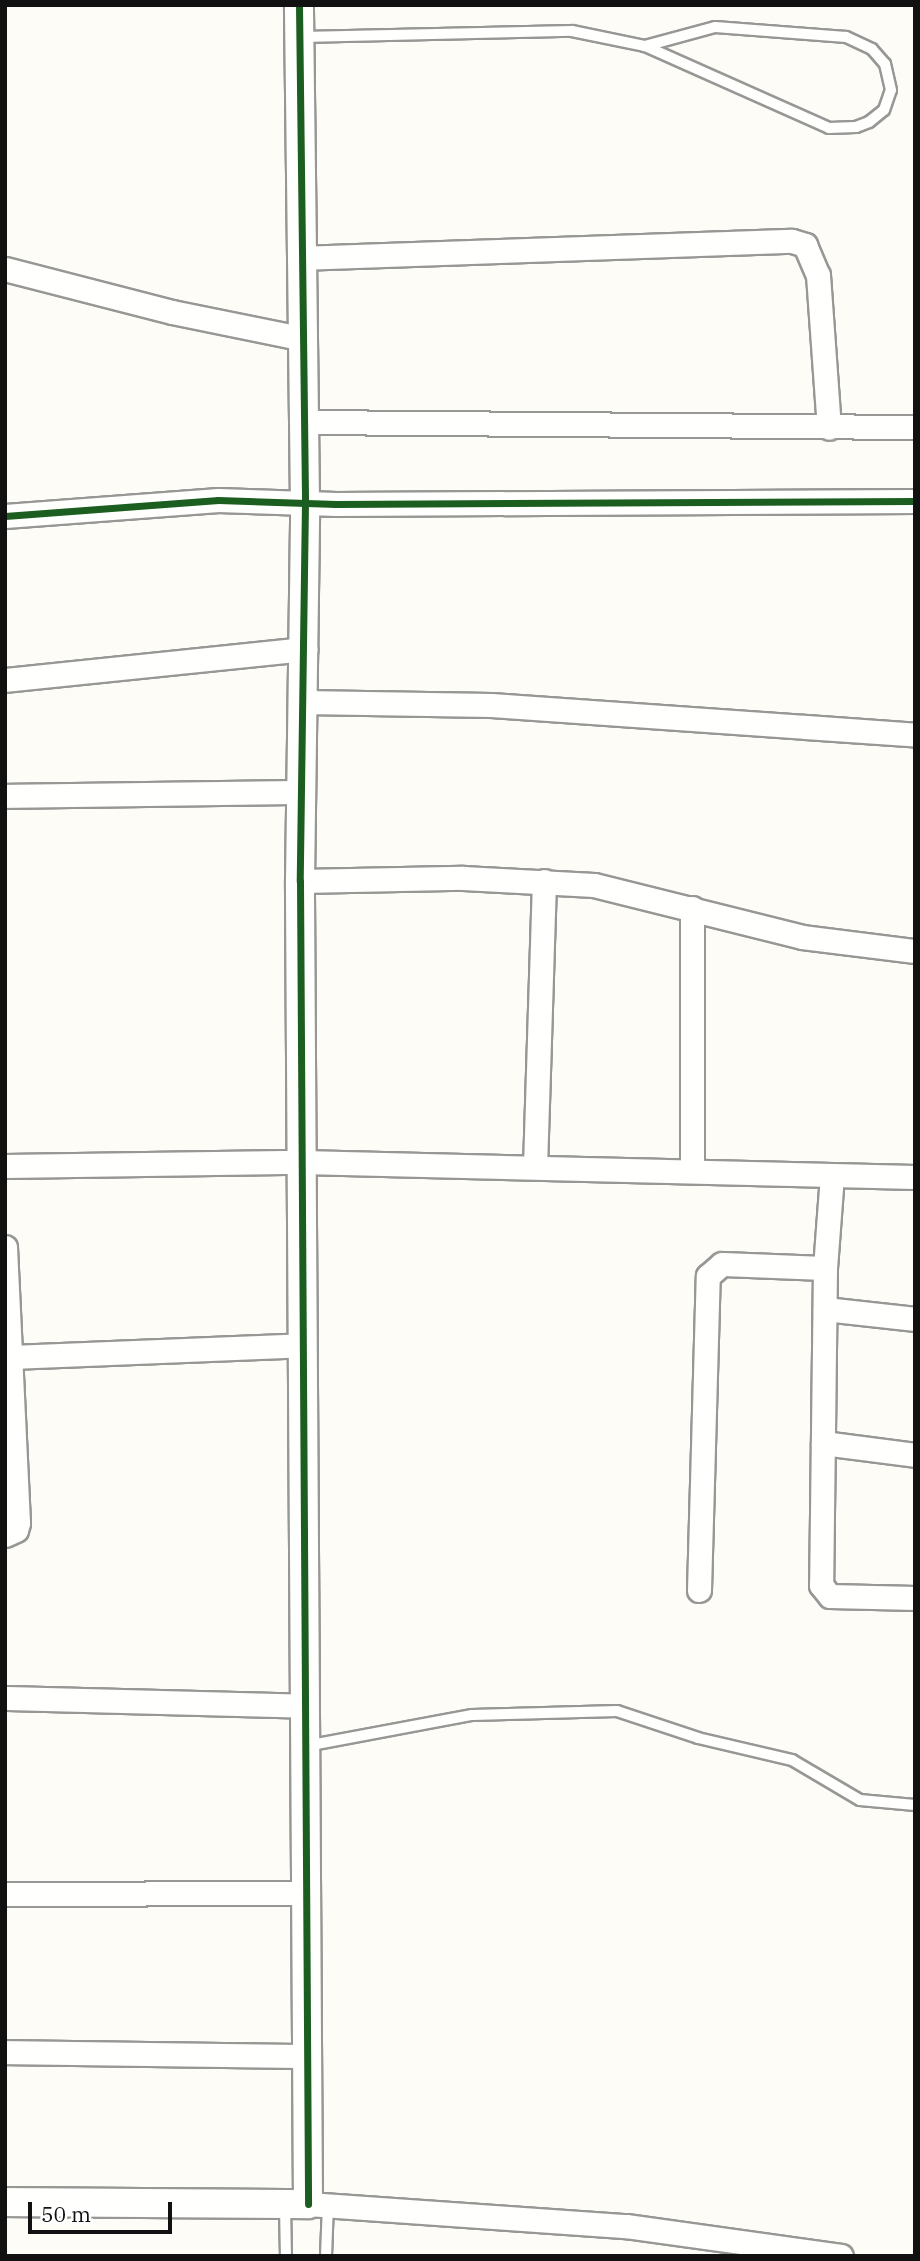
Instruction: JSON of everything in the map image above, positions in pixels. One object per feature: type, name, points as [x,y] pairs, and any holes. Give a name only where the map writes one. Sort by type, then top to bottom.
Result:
[{"type":"street","points":[[299,5],[299,258],[305,502],[300,881],[307,2204]]},
{"type":"street","points":[[299,258],[792,241],[806,246],[818,275],[829,428]]},
{"type":"street","points":[[5,269],[172,312],[300,338]]},
{"type":"street","points":[[304,422],[915,427]]},
{"type":"street","points":[[5,516],[218,500],[915,500]]},
{"type":"street","points":[[5,680],[304,649]]},
{"type":"street","points":[[303,702],[491,705],[915,735]]},
{"type":"street","points":[[5,796],[302,792]]},
{"type":"street","points":[[300,881],[544,881],[594,885],[802,937],[915,951]]},
{"type":"street","points":[[535,1167],[544,881]]},
{"type":"street","points":[[692,908],[692,1170]]},
{"type":"street","points":[[5,1166],[302,1162],[915,1177]]},
{"type":"street","points":[[832,1175],[825,1268],[824,1592],[830,1596],[915,1598]]},
{"type":"street","points":[[5,1247],[18,1522],[16,1530],[5,1535]]},
{"type":"street","points":[[699,1590],[708,1276],[722,1264],[825,1268]]},
{"type":"street","points":[[825,1309],[915,1319]]},
{"type":"street","points":[[10,1357],[304,1345]]},
{"type":"street","points":[[823,1443],[915,1455]]},
{"type":"street","points":[[5,1698],[303,1706]]},
{"type":"street","points":[[5,1894],[304,1893]]},
{"type":"street","points":[[5,2052],[306,2056]]},
{"type":"street","points":[[5,2203],[307,2204],[626,2227],[841,2256]]},
{"type":"lane","points":[[298,37],[563,30],[645,46],[829,128],[856,128],[869,122],[884,110],[891,90],[885,64],[872,49],[846,37],[715,27],[645,46]]},
{"type":"lane","points":[[304,1747],[472,1715],[617,1711],[698,1738],[792,1760],[860,1800],[915,1805]]},
{"type":"lane","points":[[286,2256],[307,2204]]},
{"type":"lane","points":[[307,2204],[326,2256]]},
{"type":"cycle path","points":[[299,5],[305,502],[300,881],[308,2204]]},
{"type":"cycle path","points":[[5,516],[218,500],[336,504],[915,501]]}]
